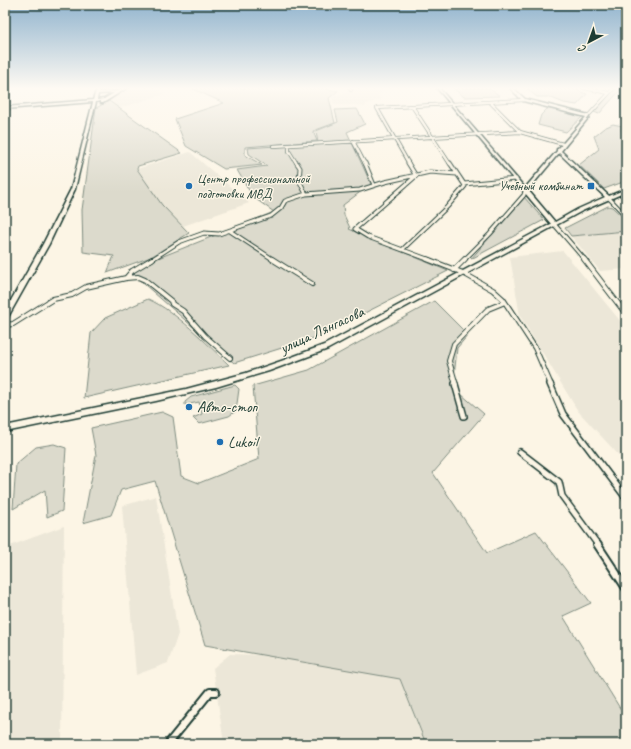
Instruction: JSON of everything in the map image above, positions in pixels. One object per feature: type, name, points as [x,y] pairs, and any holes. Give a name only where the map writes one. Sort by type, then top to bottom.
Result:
[{"type":"street","points":[[5,317],[46,244],[73,189],[89,123]]},
{"type":"street","points":[[385,123],[416,176]]},
{"type":"street","points":[[423,123],[464,184]]},
{"type":"street","points":[[469,123],[596,274],[626,314]]},
{"type":"street","points":[[511,123],[520,132]]},
{"type":"street","points":[[454,270],[475,251],[504,220],[524,195],[525,190],[582,123]]},
{"type":"street","points":[[273,146],[520,132],[563,144]]},
{"type":"street","points":[[353,141],[369,171],[374,186]]},
{"type":"street","points":[[289,146],[289,151],[300,168],[299,180],[306,194]]},
{"type":"street","points":[[558,150],[626,216]]},
{"type":"street","points":[[126,278],[132,271],[179,242],[204,233],[219,234],[230,231],[271,216],[281,208],[285,201],[306,194],[360,190],[430,172],[457,174]]},
{"type":"street","points":[[416,176],[354,229],[368,237],[463,273],[493,290],[504,302],[535,348],[563,414],[626,498]]},
{"type":"street","points":[[464,184],[516,179]]},
{"type":"street","points":[[403,249],[447,207],[465,186],[464,184]]},
{"type":"street","name":"улица Лянгасова","points":[[5,429],[172,394],[245,376],[281,365],[326,347],[554,224],[608,197],[626,190]]},
{"type":"street","points":[[230,231],[262,254],[312,284]]},
{"type":"street","points":[[5,325],[13,324],[53,299],[72,295],[86,287],[126,278],[138,277],[145,280],[171,301],[172,304],[183,311],[205,336],[230,358]]},
{"type":"street","points":[[464,416],[449,361],[454,344],[488,310],[504,302]]},
{"type":"street","points":[[520,452],[559,482],[562,496],[602,550],[626,588]]},
{"type":"street","points":[[168,744],[210,692],[216,692]]},
{"type":"shaded area","points":[[94,123],[140,123],[182,153],[138,166],[137,169],[162,205],[189,233],[151,257],[107,273],[114,256],[83,252],[82,210]]},
{"type":"shaded area","points":[[177,123],[335,123],[313,131],[317,141],[245,147],[245,155],[262,165],[224,169],[186,146]]},
{"type":"shaded area","points":[[336,123],[365,124],[347,132],[371,184],[343,205],[344,215],[350,228],[349,229],[448,271],[317,337],[234,363],[128,270],[274,212],[253,197],[237,170],[267,166],[249,154],[248,148],[318,143],[316,131]]},
{"type":"shaded area","points":[[539,123],[576,123],[566,132],[538,125]]},
{"type":"shaded area","points":[[613,124],[622,126],[621,130],[626,143],[626,181],[604,189],[579,165],[599,149],[594,136],[604,128]]},
{"type":"shaded area","name":"Центр профессиональной подготовки МВД","points":[[190,152],[249,203],[183,226],[162,205],[137,169]]},
{"type":"shaded area","points":[[524,197],[544,220],[471,259]]},
{"type":"shaded area","points":[[608,206],[612,207],[626,220],[626,231],[571,236],[565,228]]},
{"type":"shaded area","points":[[626,231],[626,269],[600,271],[571,236]]},
{"type":"shaded area","points":[[563,251],[626,328],[626,463],[578,411],[520,316],[510,257]]},
{"type":"shaded area","points":[[148,299],[170,312],[180,320],[229,365],[84,398],[91,333],[105,318]]},
{"type":"shaded area","points":[[434,301],[468,335],[457,348],[453,387],[484,414],[433,473],[487,553],[536,531],[591,603],[563,616],[626,718],[626,744],[426,744],[400,679],[205,645],[155,481],[121,490],[111,515],[83,523],[96,455],[91,428],[162,412],[173,417],[181,476],[199,483],[259,459],[253,386],[309,370]]},
{"type":"shaded area","points":[[235,385],[239,389],[236,411],[229,416],[199,424],[193,418],[202,414],[199,402],[185,405],[185,402],[191,397]]},
{"type":"shaded area","points":[[54,444],[66,448],[62,511],[47,517],[45,490],[13,509],[16,464],[36,447]]},
{"type":"shaded area","points":[[156,496],[178,634],[168,663],[136,675],[122,506]]},
{"type":"shaded area","points":[[64,526],[62,744],[5,744],[5,555],[10,546]]},
{"type":"shaded area","points":[[230,654],[355,658],[400,679],[425,744],[224,744],[213,668]]},
{"type":"place","name":"Центр профессиональной подготовки МВД","points":[[189,186]]},
{"type":"place","name":"Учебный комбинат","points":[[591,186]]},
{"type":"place","name":"Авто-стоп","points":[[189,407]]},
{"type":"place","name":"Lukoil","points":[[220,442]]}]
